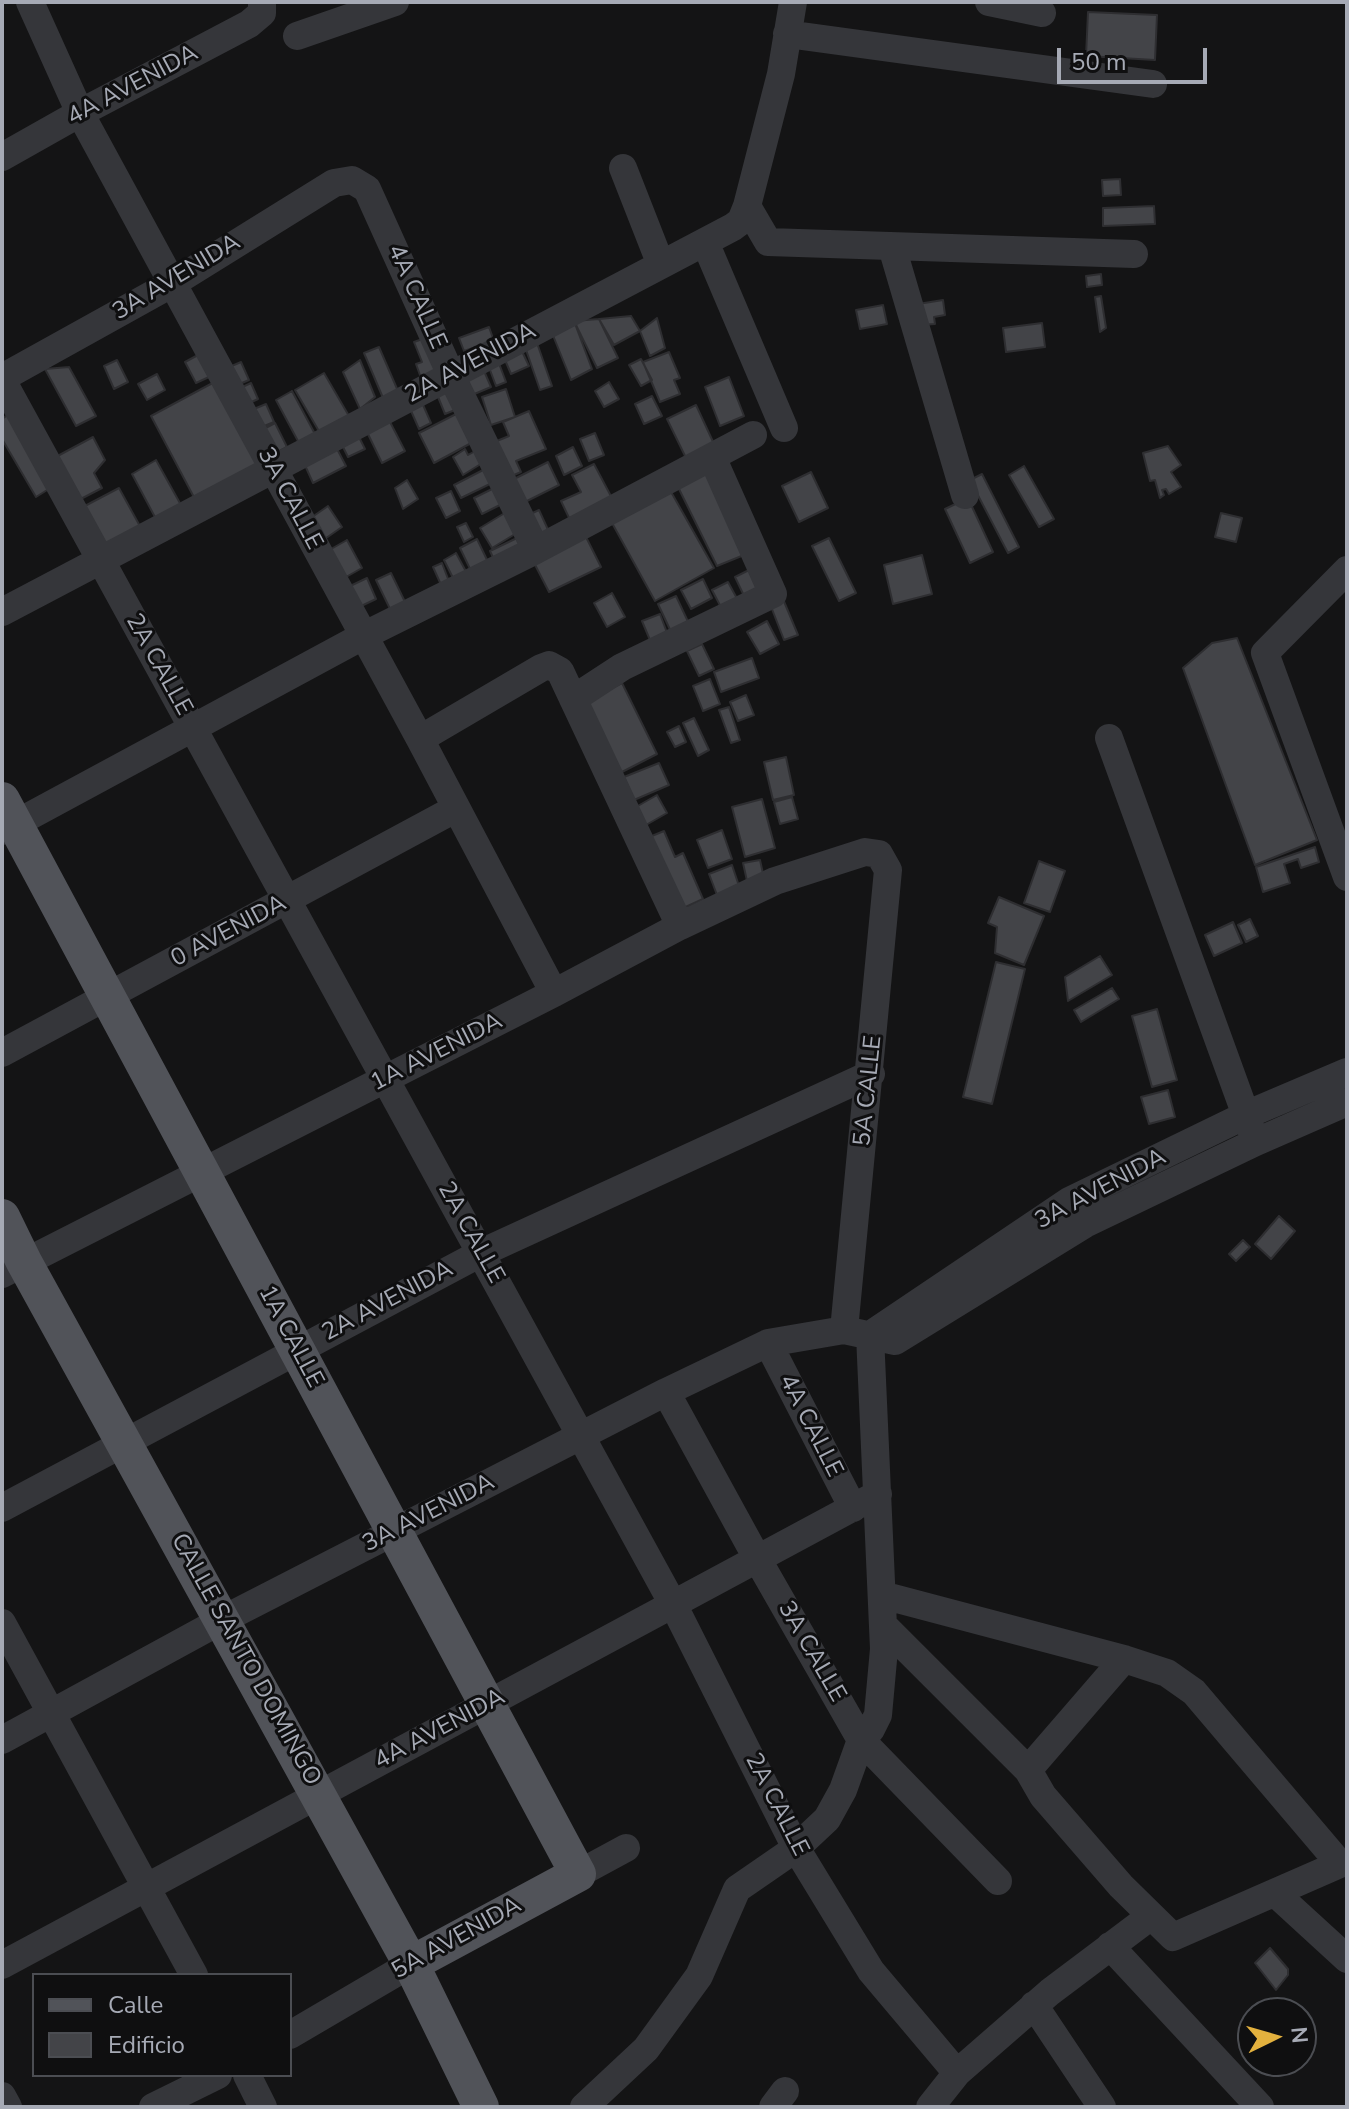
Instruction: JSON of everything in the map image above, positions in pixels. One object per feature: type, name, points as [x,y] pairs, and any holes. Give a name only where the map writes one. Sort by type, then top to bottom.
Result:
[{"type":"main road","name":"1A CALLE","points":[[6,818],[107,996],[578,1874]]},
{"type":"main road","name":"CALLE SANTO DOMINGO","points":[[2,1217],[13,1268],[124,1442],[411,1964],[481,2107]]},
{"type":"main road","name":"5A AVENIDA","points":[[411,1964],[578,1874]]},
{"type":"street","name":"3A CALLE","points":[[30,2],[80,113],[420,739],[554,993]]},
{"type":"street","points":[[297,36],[395,2]]},
{"type":"street","name":"2A AVENIDA","points":[[2,612],[741,221],[781,74],[793,2]]},
{"type":"street","points":[[989,2],[1042,13]]},
{"type":"street","name":"4A AVENIDA","points":[[2,157],[249,24],[262,8]]},
{"type":"street","points":[[787,34],[1153,84]]},
{"type":"street","points":[[623,168],[661,265]]},
{"type":"street","name":"3A AVENIDA","points":[[2,379],[173,283],[334,183],[352,180]]},
{"type":"street","name":"4A CALLE","points":[[352,180],[367,189],[451,375],[536,550]]},
{"type":"street","points":[[747,206],[768,242],[1134,254]]},
{"type":"street","points":[[705,242],[784,428]]},
{"type":"street","points":[[892,247],[965,495]]},
{"type":"street","name":"2A CALLE","points":[[2,379],[674,1606],[796,1848],[871,1971],[957,2073]]},
{"type":"street","points":[[6,818],[193,729],[363,636],[536,550],[753,435]]},
{"type":"street","points":[[573,699],[622,667],[773,594],[712,457]]},
{"type":"street","points":[[1347,570],[1265,653],[1347,877]]},
{"type":"street","points":[[420,739],[541,668],[549,665],[560,671],[680,926]]},
{"type":"street","points":[[1109,738],[1256,1142]]},
{"type":"street","name":"0 AVENIDA","points":[[2,1053],[455,809]]},
{"type":"street","name":"1A AVENIDA","points":[[13,1268],[680,926],[775,881],[865,852],[879,854]]},
{"type":"street","name":"5A CALLE","points":[[584,2107],[646,2049],[699,1976],[737,1889],[796,1848],[827,1819],[843,1790],[861,1740],[878,1715],[884,1649],[878,1494],[857,1332],[871,1074],[888,870],[879,854]]},
{"type":"street","name":"3A AVENIDA","points":[[857,1332],[1069,1201],[1246,1115],[1347,1072]]},
{"type":"street","name":"2A AVENIDA","points":[[2,1508],[481,1253],[871,1074]]},
{"type":"street","name":"3A AVENIDA","points":[[2,1740],[222,1620],[666,1392],[768,1343],[857,1332],[895,1341],[1085,1224],[1347,1102]]},
{"type":"street","name":"4A CALLE","points":[[768,1343],[853,1508]]},
{"type":"street","name":"3A CALLE","points":[[666,1392],[861,1740],[998,1881]]},
{"type":"street","name":"4A AVENIDA","points":[[2,1965],[878,1494]]},
{"type":"street","points":[[882,1595],[1167,1673],[1194,1692],[1340,1864],[1173,1937],[1121,1886],[1043,1796],[1028,1770],[883,1625]]},
{"type":"street","points":[[2,1623],[193,1973]]},
{"type":"street","points":[[1028,1770],[1124,1659]]},
{"type":"street","name":"5A AVENIDA","points":[[578,1874],[626,1848]]},
{"type":"street","points":[[1275,1893],[1347,1959]]},
{"type":"street","points":[[930,2107],[957,2073],[1034,2005],[1151,1916]]},
{"type":"street","points":[[1110,1946],[1260,2107]]},
{"type":"street","name":"5A AVENIDA","points":[[292,2034],[411,1964]]},
{"type":"street","points":[[1034,2005],[1102,2107]]},
{"type":"street","points":[[153,2107],[214,2077]]},
{"type":"street","points":[[248,2077],[263,2107]]},
{"type":"street","points":[[2,2096],[8,2107]]},
{"type":"building","points":[[1088,12],[1157,15],[1155,60],[1086,56]]},
{"type":"building","points":[[1120,179],[1121,195],[1103,196],[1102,180]]},
{"type":"building","points":[[1154,206],[1155,224],[1103,226],[1103,208]]},
{"type":"building","points":[[1101,274],[1102,285],[1087,287],[1086,276]]},
{"type":"building","points":[[1101,296],[1106,328],[1100,332],[1095,297]]},
{"type":"building","points":[[943,300],[945,315],[934,317],[935,324],[921,325],[918,304]]},
{"type":"building","points":[[883,305],[887,324],[860,329],[856,310]]},
{"type":"building","points":[[631,316],[640,331],[614,345],[599,319]]},
{"type":"building","points":[[657,318],[665,348],[650,356],[640,331]]},
{"type":"building","points":[[599,319],[618,358],[597,368],[574,321]]},
{"type":"building","points":[[574,321],[592,369],[571,380],[550,328]]},
{"type":"building","points":[[1042,323],[1045,347],[1006,352],[1003,328]]},
{"type":"building","points":[[489,327],[494,341],[464,351],[459,338]]},
{"type":"building","points":[[428,337],[440,371],[421,378],[416,364],[422,362],[414,342]]},
{"type":"building","points":[[537,343],[552,386],[540,390],[525,347]]},
{"type":"building","points":[[519,345],[529,366],[511,374],[502,353]]},
{"type":"building","points":[[379,347],[398,391],[383,398],[364,353]]},
{"type":"building","points":[[669,352],[680,378],[674,380],[680,394],[660,402],[643,362]]},
{"type":"building","points":[[198,355],[209,377],[196,383],[185,362]]},
{"type":"building","points":[[497,358],[506,382],[496,386],[487,362]]},
{"type":"building","points":[[641,359],[652,380],[641,386],[629,365]]},
{"type":"building","points":[[117,360],[128,382],[114,389],[104,366]]},
{"type":"building","points":[[360,360],[375,397],[360,409],[343,372]]},
{"type":"building","points":[[241,362],[249,380],[235,386],[227,368]]},
{"type":"building","points":[[481,364],[491,387],[465,398],[456,375]]},
{"type":"building","points":[[69,367],[96,416],[76,426],[45,369]]},
{"type":"building","points":[[324,373],[349,416],[320,433],[295,390]]},
{"type":"building","points":[[157,374],[165,390],[147,400],[138,384]]},
{"type":"building","points":[[729,377],[744,416],[720,426],[705,387]]},
{"type":"building","points":[[220,379],[266,466],[197,503],[151,416]]},
{"type":"building","points":[[450,381],[460,408],[445,414],[434,387]]},
{"type":"building","points":[[609,382],[619,399],[604,407],[595,391]]},
{"type":"building","points":[[251,383],[258,399],[243,406],[236,390]]},
{"type":"building","points":[[506,389],[515,417],[491,425],[482,397]]},
{"type":"building","points":[[292,391],[315,434],[299,443],[276,400]]},
{"type":"building","points":[[652,396],[662,416],[644,424],[635,404]]},
{"type":"building","points":[[420,398],[431,423],[419,429],[408,404]]},
{"type":"building","points":[[266,404],[274,422],[257,429],[249,411]]},
{"type":"building","points":[[696,405],[715,446],[687,460],[667,419]]},
{"type":"building","points":[[529,411],[546,449],[516,461],[521,472],[507,478],[492,443],[509,436],[503,422]]},
{"type":"building","points":[[460,412],[475,441],[434,463],[419,433]]},
{"type":"building","points":[[9,414],[52,487],[36,497],[2,439],[2,419]]},
{"type":"building","points":[[388,418],[405,451],[382,463],[366,430]]},
{"type":"building","points":[[275,423],[287,447],[272,455],[260,431]]},
{"type":"building","points":[[595,433],[604,455],[589,461],[580,439]]},
{"type":"building","points":[[358,435],[365,449],[348,457],[341,443]]},
{"type":"building","points":[[93,437],[105,460],[94,473],[102,488],[75,502],[52,459]]},
{"type":"building","points":[[335,445],[346,466],[313,483],[303,461]]},
{"type":"building","points":[[1168,446],[1181,465],[1171,472],[1181,487],[1169,494],[1166,489],[1162,490],[1164,495],[1160,498],[1155,480],[1150,481],[1143,453]]},
{"type":"building","points":[[573,447],[582,466],[564,475],[556,456]]},
{"type":"building","points":[[465,449],[468,455],[477,450],[484,462],[463,475],[453,457]]},
{"type":"building","points":[[156,460],[181,505],[156,519],[132,474]]},
{"type":"building","points":[[548,462],[559,485],[519,505],[508,482]]},
{"type":"building","points":[[594,464],[613,500],[571,522],[561,501],[581,492],[572,475]]},
{"type":"building","points":[[1024,466],[1054,519],[1039,527],[1009,475]]},
{"type":"building","points":[[710,468],[749,553],[717,566],[677,485]]},
{"type":"building","points":[[485,469],[492,483],[461,498],[454,485]]},
{"type":"building","points":[[811,472],[828,508],[799,522],[782,486]]},
{"type":"building","points":[[982,474],[1019,547],[1008,553],[970,480]]},
{"type":"building","points":[[407,480],[418,499],[403,509],[395,488]]},
{"type":"building","points":[[496,487],[504,503],[482,514],[474,498]]},
{"type":"building","points":[[119,488],[141,528],[102,549],[81,508]]},
{"type":"building","points":[[670,490],[714,568],[655,601],[612,523]]},
{"type":"building","points":[[451,491],[460,511],[446,518],[436,498]]},
{"type":"building","points":[[968,498],[993,552],[970,563],[945,509]]},
{"type":"building","points":[[328,506],[342,527],[319,543],[305,522]]},
{"type":"building","points":[[539,510],[550,534],[537,540],[526,516]]},
{"type":"building","points":[[508,511],[520,531],[492,548],[480,528]]},
{"type":"building","points":[[1221,513],[1242,518],[1236,542],[1215,537]]},
{"type":"building","points":[[466,523],[473,537],[464,542],[457,527]]},
{"type":"building","points":[[583,531],[601,567],[549,592],[531,557]]},
{"type":"building","points":[[519,537],[525,549],[496,564],[490,551]]},
{"type":"building","points":[[829,538],[856,593],[839,601],[812,546]]},
{"type":"building","points":[[477,539],[489,564],[472,573],[460,548]]},
{"type":"building","points":[[347,540],[362,568],[339,581],[324,553]]},
{"type":"building","points":[[456,553],[469,577],[456,584],[444,560]]},
{"type":"building","points":[[922,555],[932,594],[893,604],[884,565]]},
{"type":"building","points":[[442,563],[450,584],[442,587],[433,567]]},
{"type":"building","points":[[751,569],[762,592],[746,600],[735,577]]},
{"type":"building","points":[[391,573],[407,606],[392,613],[376,580]]},
{"type":"building","points":[[367,578],[376,599],[355,609],[346,588]]},
{"type":"building","points":[[703,579],[712,598],[691,609],[681,590]]},
{"type":"building","points":[[728,582],[740,604],[724,613],[712,590]]},
{"type":"building","points":[[612,593],[625,617],[607,627],[594,603]]},
{"type":"building","points":[[676,596],[691,628],[673,636],[658,604]]},
{"type":"building","points":[[783,599],[798,635],[784,640],[770,604]]},
{"type":"building","points":[[660,614],[669,638],[652,645],[642,621]]},
{"type":"building","points":[[767,621],[779,644],[760,654],[747,632]]},
{"type":"building","points":[[1237,638],[1317,840],[1255,865],[1183,668],[1212,643]]},
{"type":"building","points":[[702,644],[714,669],[699,676],[687,651]]},
{"type":"building","points":[[752,658],[759,678],[721,692],[714,672]]},
{"type":"building","points":[[710,679],[720,704],[703,711],[693,686]]},
{"type":"building","points":[[622,683],[657,754],[620,773],[585,702]]},
{"type":"building","points":[[746,695],[754,715],[738,721],[730,702]]},
{"type":"building","points":[[729,707],[740,740],[731,743],[719,710]]},
{"type":"building","points":[[694,718],[709,750],[698,756],[683,723]]},
{"type":"building","points":[[679,726],[686,742],[675,747],[667,732]]},
{"type":"building","points":[[786,757],[794,795],[773,800],[764,762]]},
{"type":"building","points":[[659,763],[669,785],[634,800],[624,777]]},
{"type":"building","points":[[657,795],[667,813],[646,825],[636,807]]},
{"type":"building","points":[[792,797],[798,819],[780,824],[774,802]]},
{"type":"building","points":[[762,799],[775,848],[745,857],[732,807]]},
{"type":"building","points":[[722,830],[732,859],[708,868],[697,840]]},
{"type":"building","points":[[664,831],[675,857],[683,853],[703,899],[679,910],[647,838]]},
{"type":"building","points":[[1315,847],[1319,862],[1301,868],[1298,859],[1284,864],[1290,883],[1263,892],[1256,867]]},
{"type":"building","points":[[760,860],[764,878],[747,881],[743,863]]},
{"type":"building","points":[[1039,861],[1065,871],[1050,912],[1024,903]]},
{"type":"building","points":[[732,865],[739,886],[717,895],[709,874]]},
{"type":"building","points":[[999,897],[1044,916],[1024,965],[995,953],[997,927],[988,923]]},
{"type":"building","points":[[1250,919],[1258,936],[1246,942],[1238,925]]},
{"type":"building","points":[[1233,922],[1242,943],[1214,956],[1205,935]]},
{"type":"building","points":[[1100,956],[1112,975],[1068,1001],[1065,977]]},
{"type":"building","points":[[996,962],[1025,969],[992,1104],[963,1097]]},
{"type":"building","points":[[1112,988],[1119,999],[1081,1022],[1074,1010]]},
{"type":"building","points":[[1157,1009],[1177,1080],[1152,1087],[1132,1016]]},
{"type":"building","points":[[1168,1090],[1175,1117],[1149,1124],[1141,1097]]},
{"type":"building","points":[[1279,1216],[1295,1231],[1271,1259],[1255,1244]]},
{"type":"building","points":[[1243,1240],[1250,1247],[1236,1261],[1229,1254]]},
{"type":"building","points":[[1270,1948],[1288,1969],[1288,1975],[1276,1990],[1255,1963]]}]
